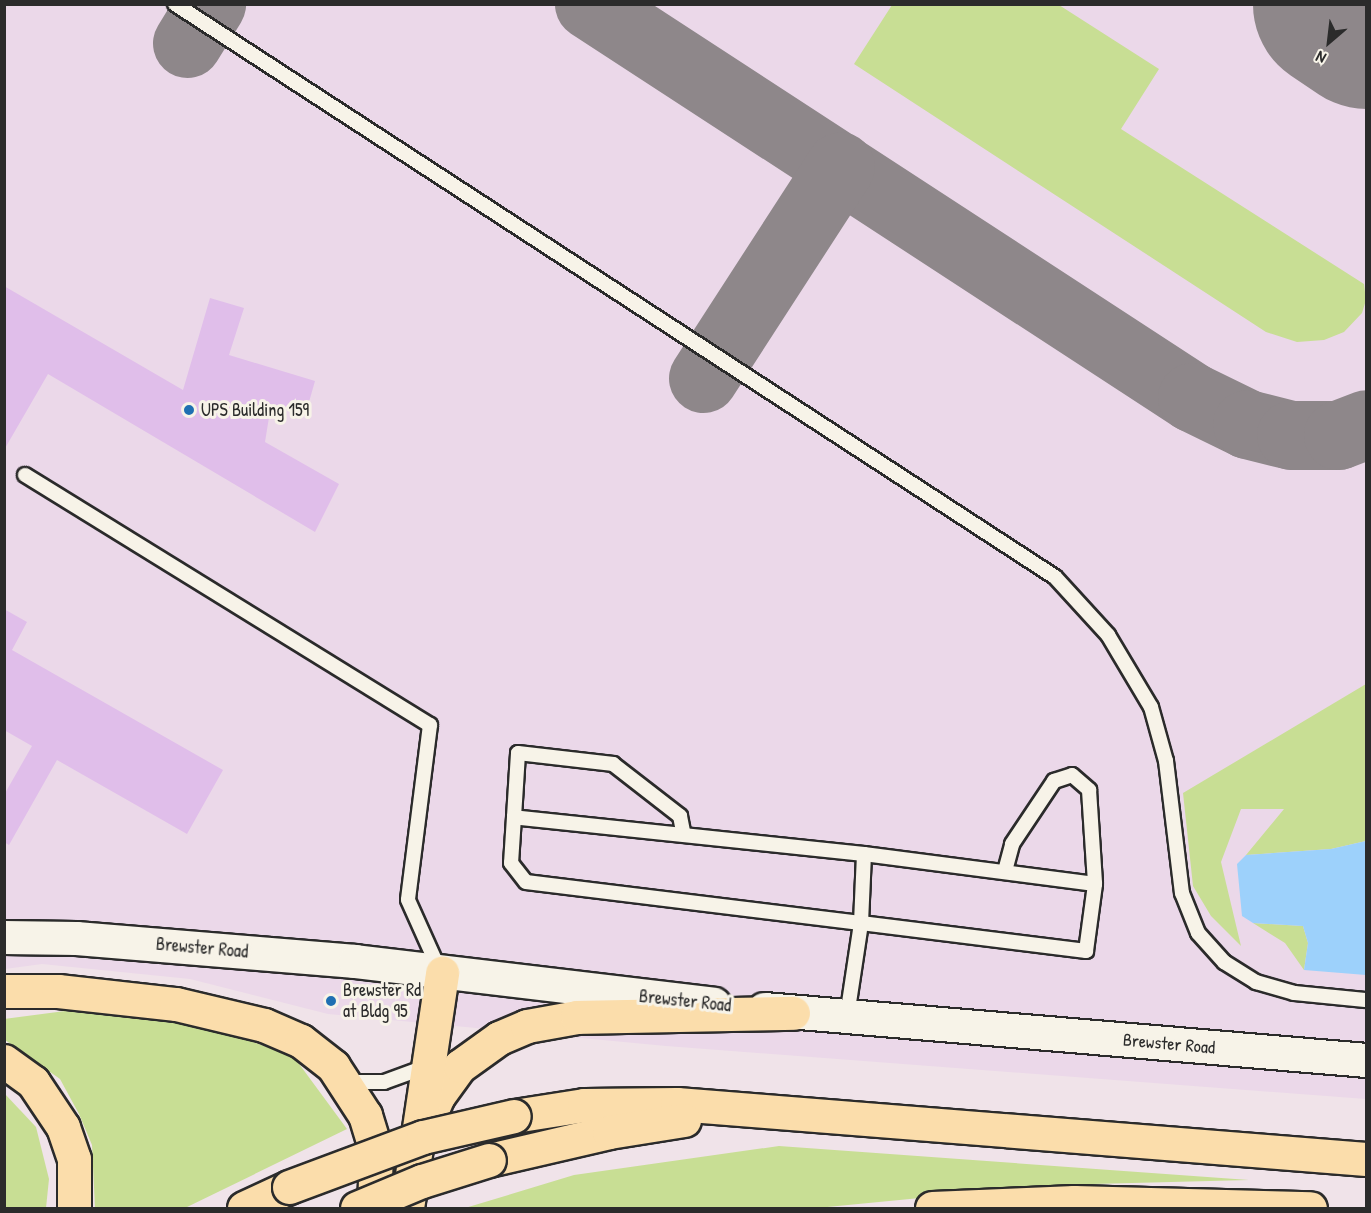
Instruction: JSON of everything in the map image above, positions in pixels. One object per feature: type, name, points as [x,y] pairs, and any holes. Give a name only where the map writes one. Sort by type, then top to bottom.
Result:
[{"type":"highway","points":[[407,1209],[442,973]]},
{"type":"highway","points":[[4,991],[36,989],[118,996],[240,1018],[301,1041],[346,1082],[365,1115],[376,1151],[374,1209]]},
{"type":"highway","points":[[414,1151],[438,1096],[460,1066],[499,1038],[527,1026],[577,1017],[793,1012]]},
{"type":"highway","points":[[4,1061],[33,1082],[63,1126],[74,1159],[74,1209]]},
{"type":"highway","points":[[244,1209],[289,1187],[423,1137],[514,1116],[584,1105],[629,1103],[842,1114],[1366,1159]]},
{"type":"highway","points":[[357,1209],[422,1181],[489,1160],[656,1124],[749,1115],[842,1114]]},
{"type":"highway","points":[[932,1209],[1074,1202],[1310,1209]]},
{"type":"street","name":"Brewster Road","points":[[4,937],[116,941],[355,961],[442,973],[847,1018],[1366,1060]]},
{"type":"lane","points":[[175,4],[1055,578],[1108,635],[1151,706],[1166,761],[1182,893],[1198,933],[1224,962],[1256,982],[1294,993],[1366,1000]]},
{"type":"lane","points":[[25,475],[430,725],[408,900],[442,973]]},
{"type":"lane","points":[[683,832],[680,816],[614,764],[518,753],[511,863],[526,882],[1086,951],[1095,884],[1089,790],[1071,775],[1054,781],[1012,844],[1005,871]]},
{"type":"lane","points":[[514,817],[683,832],[1095,884]]},
{"type":"lane","points":[[847,1018],[861,923],[864,854]]},
{"type":"lane","points":[[346,1082],[384,1082],[428,1066]]},
{"type":"shaded area","points":[[4,5],[1366,5],[1366,1099],[666,1046],[328,1014],[190,979],[42,964],[5,969]]},
{"type":"green space","points":[[892,5],[1059,5],[1159,69],[1121,129],[1364,284],[1366,300],[1362,313],[1344,332],[1324,340],[1297,342],[1266,332],[854,64]]},
{"type":"green space","points":[[1366,684],[1366,841],[1331,849],[1246,855],[1284,809],[1241,809],[1221,862],[1241,946],[1211,916],[1193,886],[1183,793]]},
{"type":"green space","points":[[1253,923],[1303,926],[1308,943],[1304,970],[1285,943]]},
{"type":"green space","points":[[65,1011],[212,1027],[294,1057],[347,1129],[185,1208],[95,1208],[92,1145],[79,1114],[60,1079],[5,1040],[4,1019]]},
{"type":"green space","points":[[5,1094],[36,1127],[49,1179],[46,1208],[5,1208]]},
{"type":"green space","points":[[779,1146],[1249,1180],[1054,1185],[817,1208],[465,1208],[574,1175]]},
{"type":"water","points":[[1366,841],[1366,975],[1304,970],[1308,943],[1303,926],[1253,923],[1242,916],[1237,864],[1246,855],[1331,849]]},
{"type":"building","name":"UPS Building 159","points":[[4,286],[183,390],[210,298],[244,308],[229,355],[315,381],[305,416],[271,405],[265,442],[339,484],[315,532],[48,374],[4,450]]},
{"type":"building","points":[[4,609],[27,622],[12,650],[223,770],[187,834],[57,760],[9,845],[4,842],[4,795],[32,746],[4,730]]},
{"type":"taxiway","points":[[187,43],[211,4]]},
{"type":"taxiway","points":[[589,4],[1192,397],[1247,424],[1291,435],[1338,435],[1366,424]]},
{"type":"taxiway","points":[[703,378],[840,166]]},
{"type":"runway","points":[[1338,4],[1366,23]]},
{"type":"place","name":"UPS Building 159","points":[[189,410]]},
{"type":"place","name":"Brewster Rd at Bldg 95","points":[[331,1001]]}]
